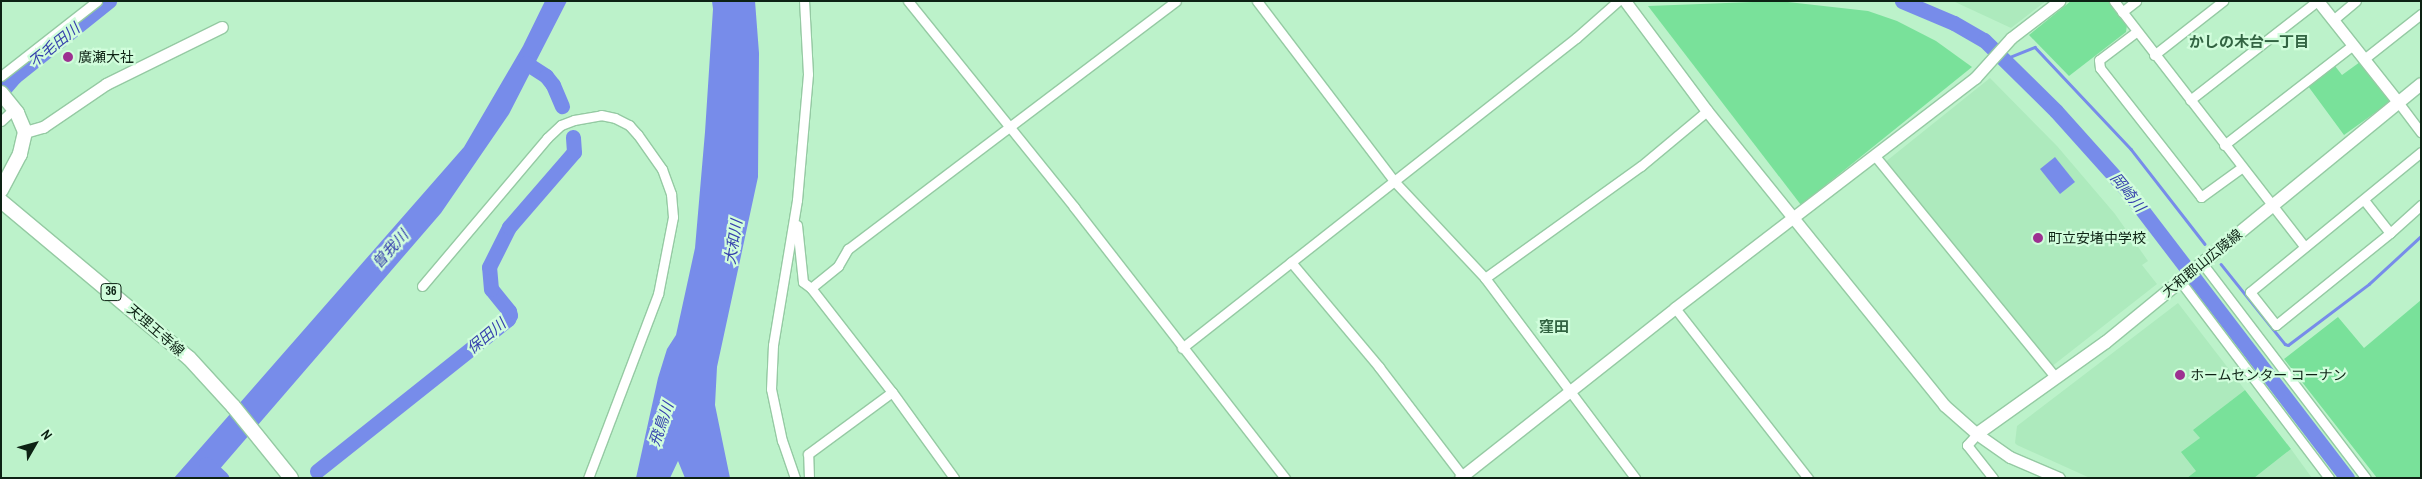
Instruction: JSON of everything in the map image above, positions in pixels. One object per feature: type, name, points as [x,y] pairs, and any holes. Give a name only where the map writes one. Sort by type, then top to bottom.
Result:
[{"type":"main road","name":"大和郡山広陵線","points":[[1977,434],[2106,342],[2421,84]]},
{"type":"main road","points":[[1,190],[20,154],[25,132],[23,122],[3,95]]},
{"type":"main road","name":"天理王寺線","points":[[1,201],[164,337],[216,387],[274,455],[291,478]]},
{"type":"street","points":[[1,76],[97,1]]},
{"type":"street","points":[[795,478],[782,441],[771,389],[773,345],[797,200],[808,74],[804,1]]},
{"type":"street","points":[[908,1],[1074,207],[1285,478]]},
{"type":"street","points":[[811,288],[838,266],[848,249],[1176,1]]},
{"type":"street","points":[[1257,1],[1394,181],[1485,278],[1635,478]]},
{"type":"street","points":[[1182,348],[1576,38],[1618,1]]},
{"type":"street","points":[[1625,1],[1706,111],[1930,387],[1961,421],[1977,434],[2010,457],[2059,478]]},
{"type":"street","points":[[1291,262],[1379,367],[1462,477],[1675,308],[1975,78],[2007,42],[2059,1]]},
{"type":"street","points":[[2114,1],[2241,168],[2305,247]]},
{"type":"street","points":[[2122,12],[2136,1]]},
{"type":"street","points":[[2154,55],[2223,1]]},
{"type":"street","points":[[2190,100],[2318,1],[2421,132]]},
{"type":"street","points":[[2332,20],[2356,1]]},
{"type":"street","points":[[2364,59],[2421,14]]},
{"type":"street","points":[[25,132],[43,127],[106,84],[222,28]]},
{"type":"street","points":[[2136,32],[2099,60],[2100,68],[2201,197],[2241,168]]},
{"type":"street","points":[[2224,145],[2353,45]]},
{"type":"street","points":[[1,121],[14,109]]},
{"type":"street","points":[[1485,278],[1641,166],[1706,111]]},
{"type":"street","points":[[422,286],[547,138],[561,125],[574,120],[601,115],[615,118],[634,130],[652,152],[662,169],[671,194],[673,218],[658,294],[588,478]]},
{"type":"street","points":[[2421,152],[2250,292],[2276,324],[2390,234],[2421,205]]},
{"type":"street","points":[[1875,156],[2056,378]]},
{"type":"street","points":[[797,200],[797,234],[803,282],[811,288],[892,392],[954,478]]},
{"type":"street","points":[[2364,200],[2390,234]]},
{"type":"street","points":[[2202,263],[2366,478]]},
{"type":"street","points":[[2180,281],[2329,478]]},
{"type":"street","points":[[1675,308],[1808,478]]},
{"type":"street","points":[[809,478],[808,454],[892,392]]},
{"type":"street","points":[[1977,434],[1967,445],[1993,478]]},
{"type":"shaded area","points":[[1779,1],[1868,11],[1897,21],[1936,41],[1972,67],[1801,205],[1648,6]]},
{"type":"shaded area","points":[[1953,1],[2046,1],[2011,28]]},
{"type":"shaded area","points":[[2071,1],[2108,1],[2127,25],[2126,32],[2069,76],[2029,35]]},
{"type":"shaded area","points":[[2360,62],[2390,102],[2344,135],[2308,86],[2335,66],[2342,75]]},
{"type":"shaded area","name":"町立安堵中学校","points":[[1990,78],[2057,146],[2115,214],[2148,261],[2142,265],[2157,284],[2051,367],[1884,163]]},
{"type":"shaded area","points":[[2421,300],[2421,478],[2377,478],[2284,359],[2338,317],[2364,348]]},
{"type":"shaded area","points":[[2178,303],[2245,390],[2194,430],[2200,438],[2196,471],[2187,478],[2090,478],[2015,443],[2017,426]]},
{"type":"shaded area","points":[[2245,390],[2291,449],[2254,478],[2187,478],[2196,471],[2181,452],[2200,438],[2193,430]]},
{"type":"shaded area","points":[[2291,449],[2312,478],[2254,478]]},
{"type":"water","name":"曽我川","points":[[545,1],[567,1],[509,114],[441,213],[212,478],[174,478],[464,147],[523,46]]},
{"type":"water","points":[[712,1],[755,1],[759,53],[758,177],[717,367],[715,405],[730,478],[685,478],[678,461],[670,478],[636,478],[658,378],[667,349],[676,335],[695,248],[705,132]]},
{"type":"water","points":[[2055,157],[2075,182],[2060,194],[2040,169]]},
{"type":"waterway","name":"不毛田川","points":[[1,92],[14,77],[109,1]]},
{"type":"waterway","name":"岡崎川","points":[[1902,1],[1954,23],[1984,40],[2056,111],[2126,189],[2347,478]]},
{"type":"waterway","points":[[2005,59],[2035,47],[2131,149],[2205,244]]},
{"type":"waterway","name":"保田川","points":[[526,63],[546,76],[553,85],[562,106]]},
{"type":"waterway","name":"保田川","points":[[317,471],[508,319],[509,311],[491,289],[489,267],[509,227],[574,152],[573,137]]},
{"type":"waterway","points":[[2221,264],[2285,344],[2288,345],[2369,284],[2421,236]]},
{"type":"waterway","name":"保田川","points":[[206,464],[221,478]]},
{"type":"place","name":"廣瀬大社","points":[[68,57]]},
{"type":"place","name":"町立安堵中学校","points":[[2038,238]]},
{"type":"place","name":"ホームセンター コーナン","points":[[2180,375]]},
{"type":"district","name":"かしの木台一丁目","points":[[2249,42]]},
{"type":"district","name":"窪田","points":[[1554,327]]},
{"type":"water label","name":"大和川","points":[[733,242]]},
{"type":"water label","name":"飛鳥川","points":[[661,424]]}]
